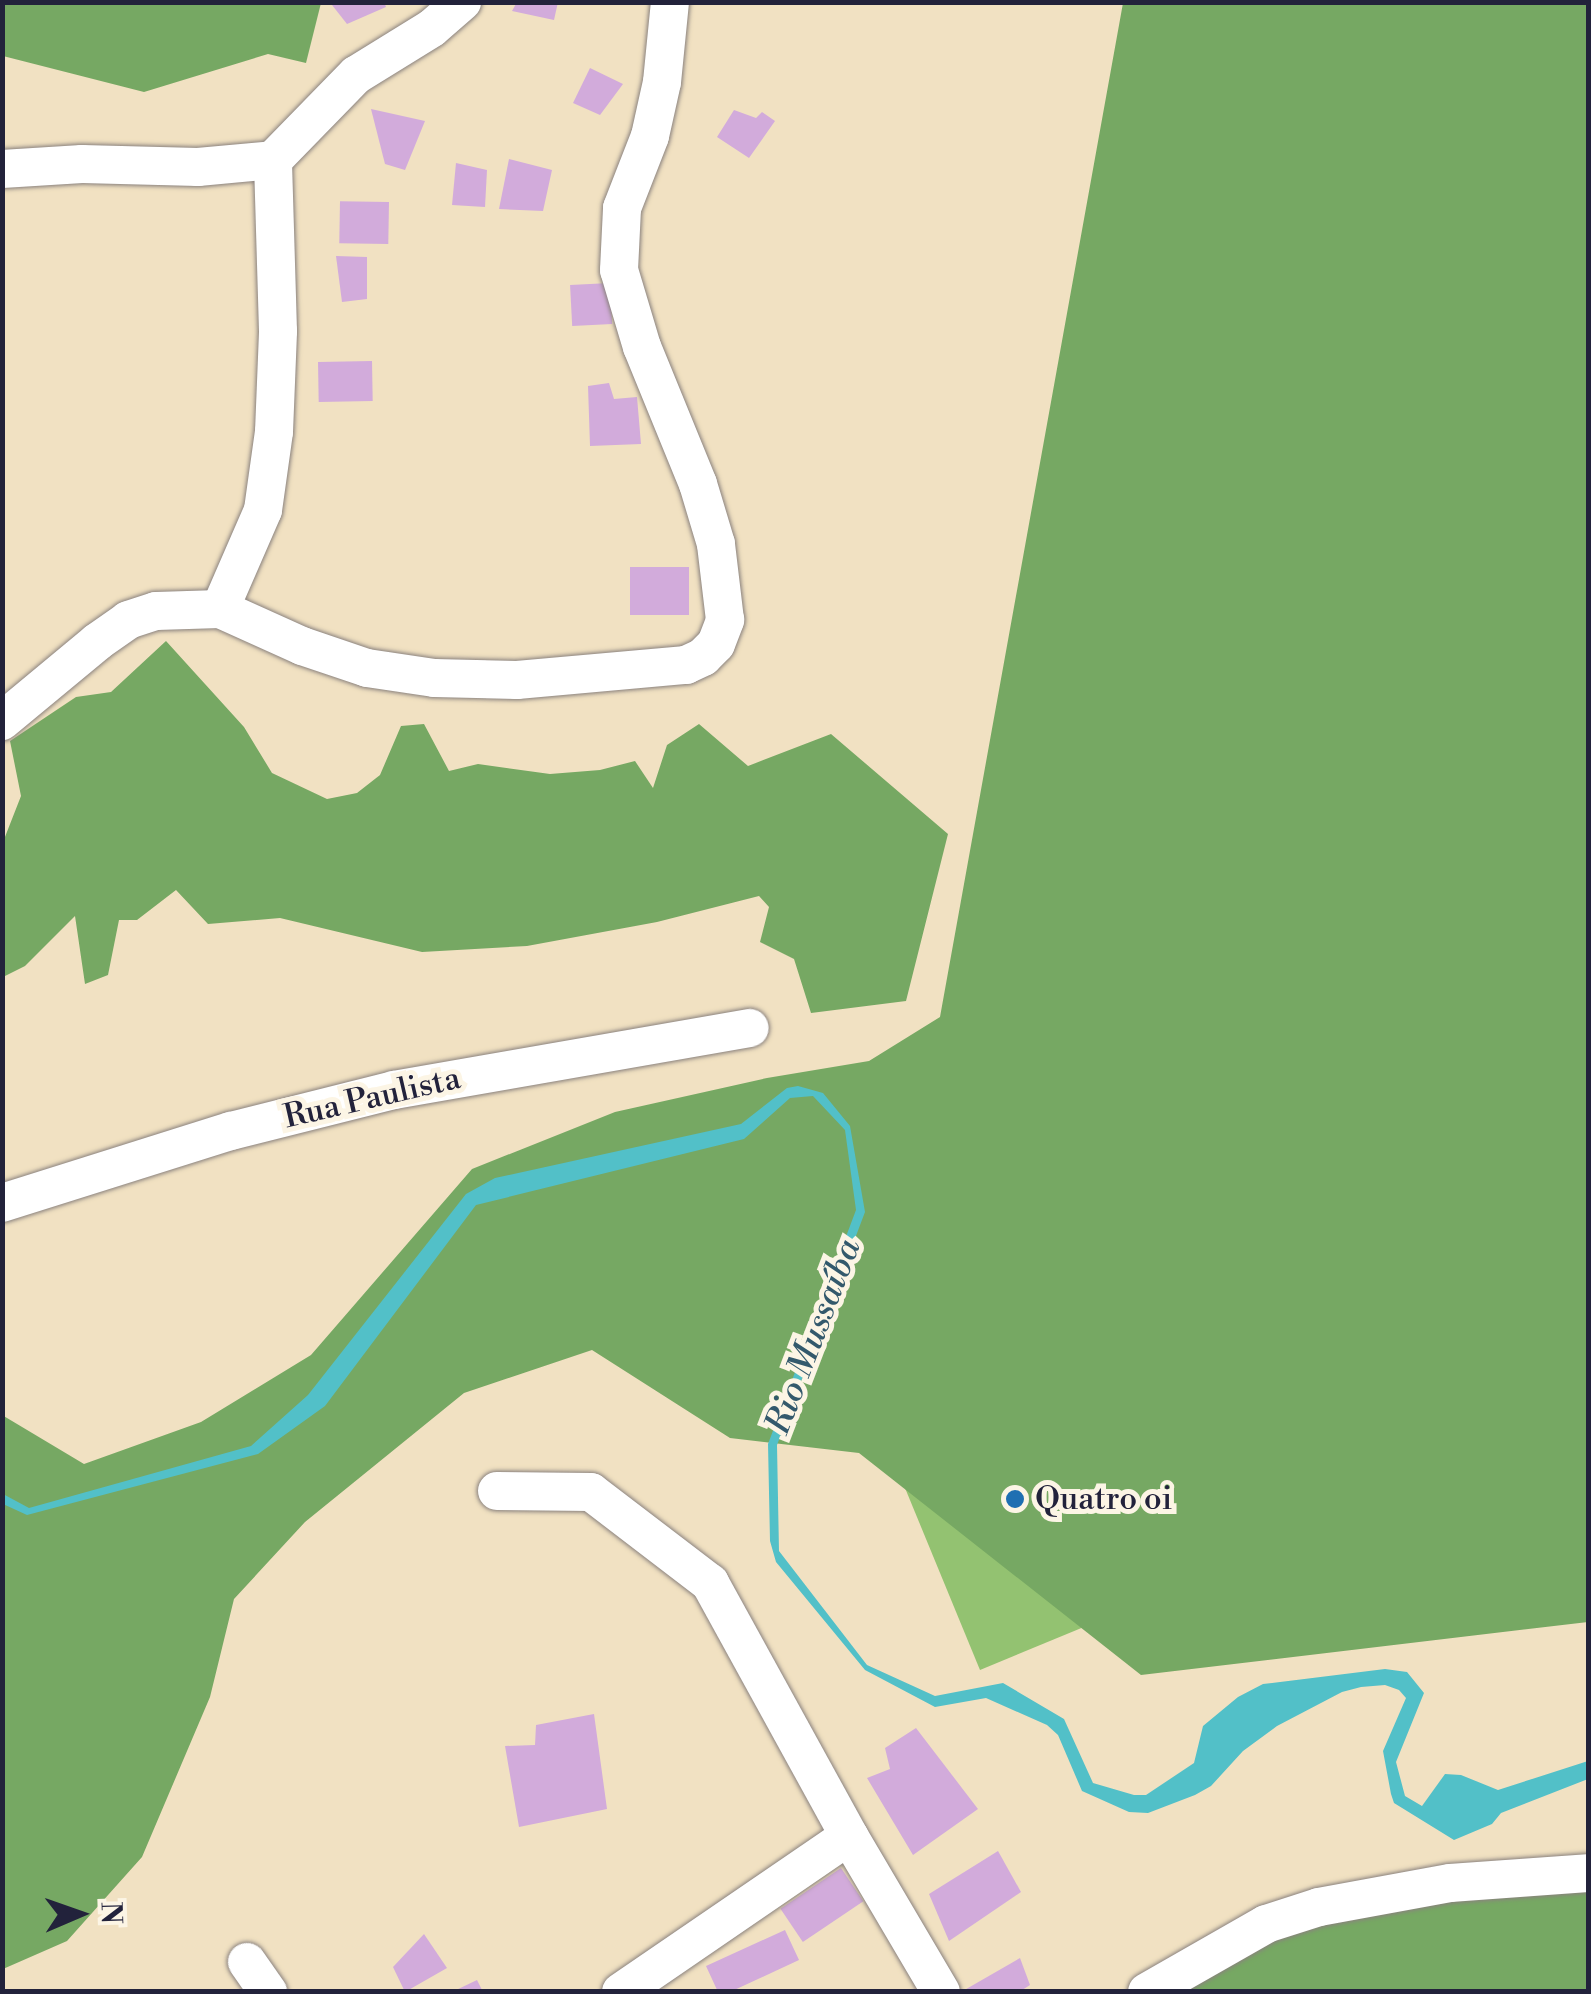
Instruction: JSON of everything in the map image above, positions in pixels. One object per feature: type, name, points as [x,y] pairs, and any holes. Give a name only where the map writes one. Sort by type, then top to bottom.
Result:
[{"type":"street","points":[[2,169],[82,164],[198,166],[272,160],[356,75],[432,28],[462,2]]},
{"type":"street","points":[[2,721],[58,671],[128,620],[156,612],[220,608],[302,646],[368,668],[434,678],[517,680],[686,665],[703,657],[716,644],[725,620],[716,544],[698,484],[642,347],[619,270],[622,208],[650,136],[662,82],[670,2]]},
{"type":"street","points":[[220,608],[263,510],[274,432],[278,331],[272,160]]},
{"type":"street","name":"Rua Paulista","points":[[2,1203],[231,1131],[394,1090],[750,1028]]},
{"type":"street","points":[[497,1491],[590,1492],[710,1582],[849,1836],[941,1992]]},
{"type":"street","points":[[621,1992],[849,1836]]},
{"type":"street","points":[[1147,1992],[1266,1924],[1320,1907],[1450,1883],[1588,1873]]},
{"type":"green space","points":[[3,3],[321,3],[306,63],[268,54],[144,92],[3,56]]},
{"type":"green space","points":[[1123,3],[1588,3],[1588,1622],[1141,1675],[859,1453],[730,1438],[592,1350],[464,1393],[305,1522],[234,1599],[210,1697],[142,1857],[67,1941],[3,1969],[2,1415],[84,1464],[201,1422],[311,1355],[472,1169],[615,1112],[767,1078],[869,1061],[940,1017]]},
{"type":"green space","points":[[166,641],[244,727],[272,773],[327,799],[357,793],[380,775],[401,726],[424,724],[449,771],[478,764],[550,774],[600,770],[635,761],[653,788],[667,745],[699,724],[748,766],[831,734],[948,834],[906,1001],[811,1013],[794,959],[760,942],[769,907],[759,896],[657,922],[527,946],[422,952],[280,918],[208,924],[176,890],[137,920],[119,920],[108,975],[85,984],[75,916],[25,966],[3,977],[3,842],[21,796],[10,741],[76,697],[111,692]]},
{"type":"green space","points":[[870,1403],[1159,1596],[980,1670]]},
{"type":"green space","points":[[1588,1882],[1588,1991],[1173,1992],[1319,1907]]},
{"type":"water","name":"Rio Mussaíba","points":[[798,1086],[823,1093],[850,1126],[865,1212],[777,1445],[779,1551],[867,1665],[935,1696],[1003,1683],[1064,1719],[1093,1783],[1134,1795],[1146,1795],[1194,1763],[1203,1726],[1238,1697],[1263,1684],[1385,1669],[1407,1672],[1424,1693],[1396,1762],[1405,1796],[1422,1806],[1445,1774],[1461,1775],[1498,1790],[1588,1761],[1588,1779],[1501,1813],[1492,1824],[1454,1840],[1394,1803],[1383,1751],[1406,1698],[1399,1690],[1385,1685],[1342,1692],[1277,1726],[1243,1751],[1211,1786],[1195,1795],[1148,1813],[1129,1812],[1082,1791],[1058,1735],[1047,1725],[986,1698],[935,1707],[865,1670],[776,1562],[770,1541],[768,1444],[856,1210],[845,1130],[813,1096],[790,1098],[744,1139],[476,1205],[325,1406],[258,1454],[27,1515],[3,1504],[3,1494],[29,1508],[251,1446],[308,1395],[466,1194],[495,1178],[741,1124],[787,1088]]},
{"type":"building","points":[[384,2],[386,7],[347,24],[332,5]]},
{"type":"building","points":[[517,2],[558,2],[554,20],[512,11]]},
{"type":"building","points":[[590,68],[623,84],[600,115],[573,103]]},
{"type":"building","points":[[371,109],[425,121],[405,170],[385,164]]},
{"type":"building","points":[[734,110],[756,118],[762,112],[775,121],[749,158],[717,137]]},
{"type":"building","points":[[509,159],[552,170],[543,211],[499,209]]},
{"type":"building","points":[[456,163],[487,170],[485,207],[452,205]]},
{"type":"building","points":[[340,201],[389,202],[388,244],[339,243]]},
{"type":"building","points":[[336,256],[367,257],[367,299],[342,302]]},
{"type":"building","points":[[610,283],[612,324],[572,326],[570,285]]},
{"type":"building","points":[[372,361],[373,401],[319,402],[318,362]]},
{"type":"building","points":[[609,383],[614,399],[637,397],[641,444],[590,446],[588,386]]},
{"type":"building","points":[[630,567],[689,567],[689,615],[630,615]]},
{"type":"building","points":[[594,1714],[607,1809],[519,1827],[505,1746],[535,1745],[536,1725]]},
{"type":"building","points":[[916,1728],[978,1809],[913,1855],[867,1778],[890,1769],[885,1748]]},
{"type":"building","points":[[998,1851],[1021,1892],[949,1941],[929,1894]]},
{"type":"building","points":[[841,1868],[863,1901],[803,1942],[780,1909]]},
{"type":"building","points":[[785,1930],[799,1960],[730,1992],[718,1992],[706,1966]]},
{"type":"building","points":[[424,1934],[447,1968],[405,1992],[393,1967]]},
{"type":"building","points":[[1020,1958],[1030,1985],[1019,1992],[961,1992]]},
{"type":"building","points":[[477,1980],[483,1992],[452,1992]]},
{"type":"place","name":"Quatro oi","points":[[1015,1499]]}]
